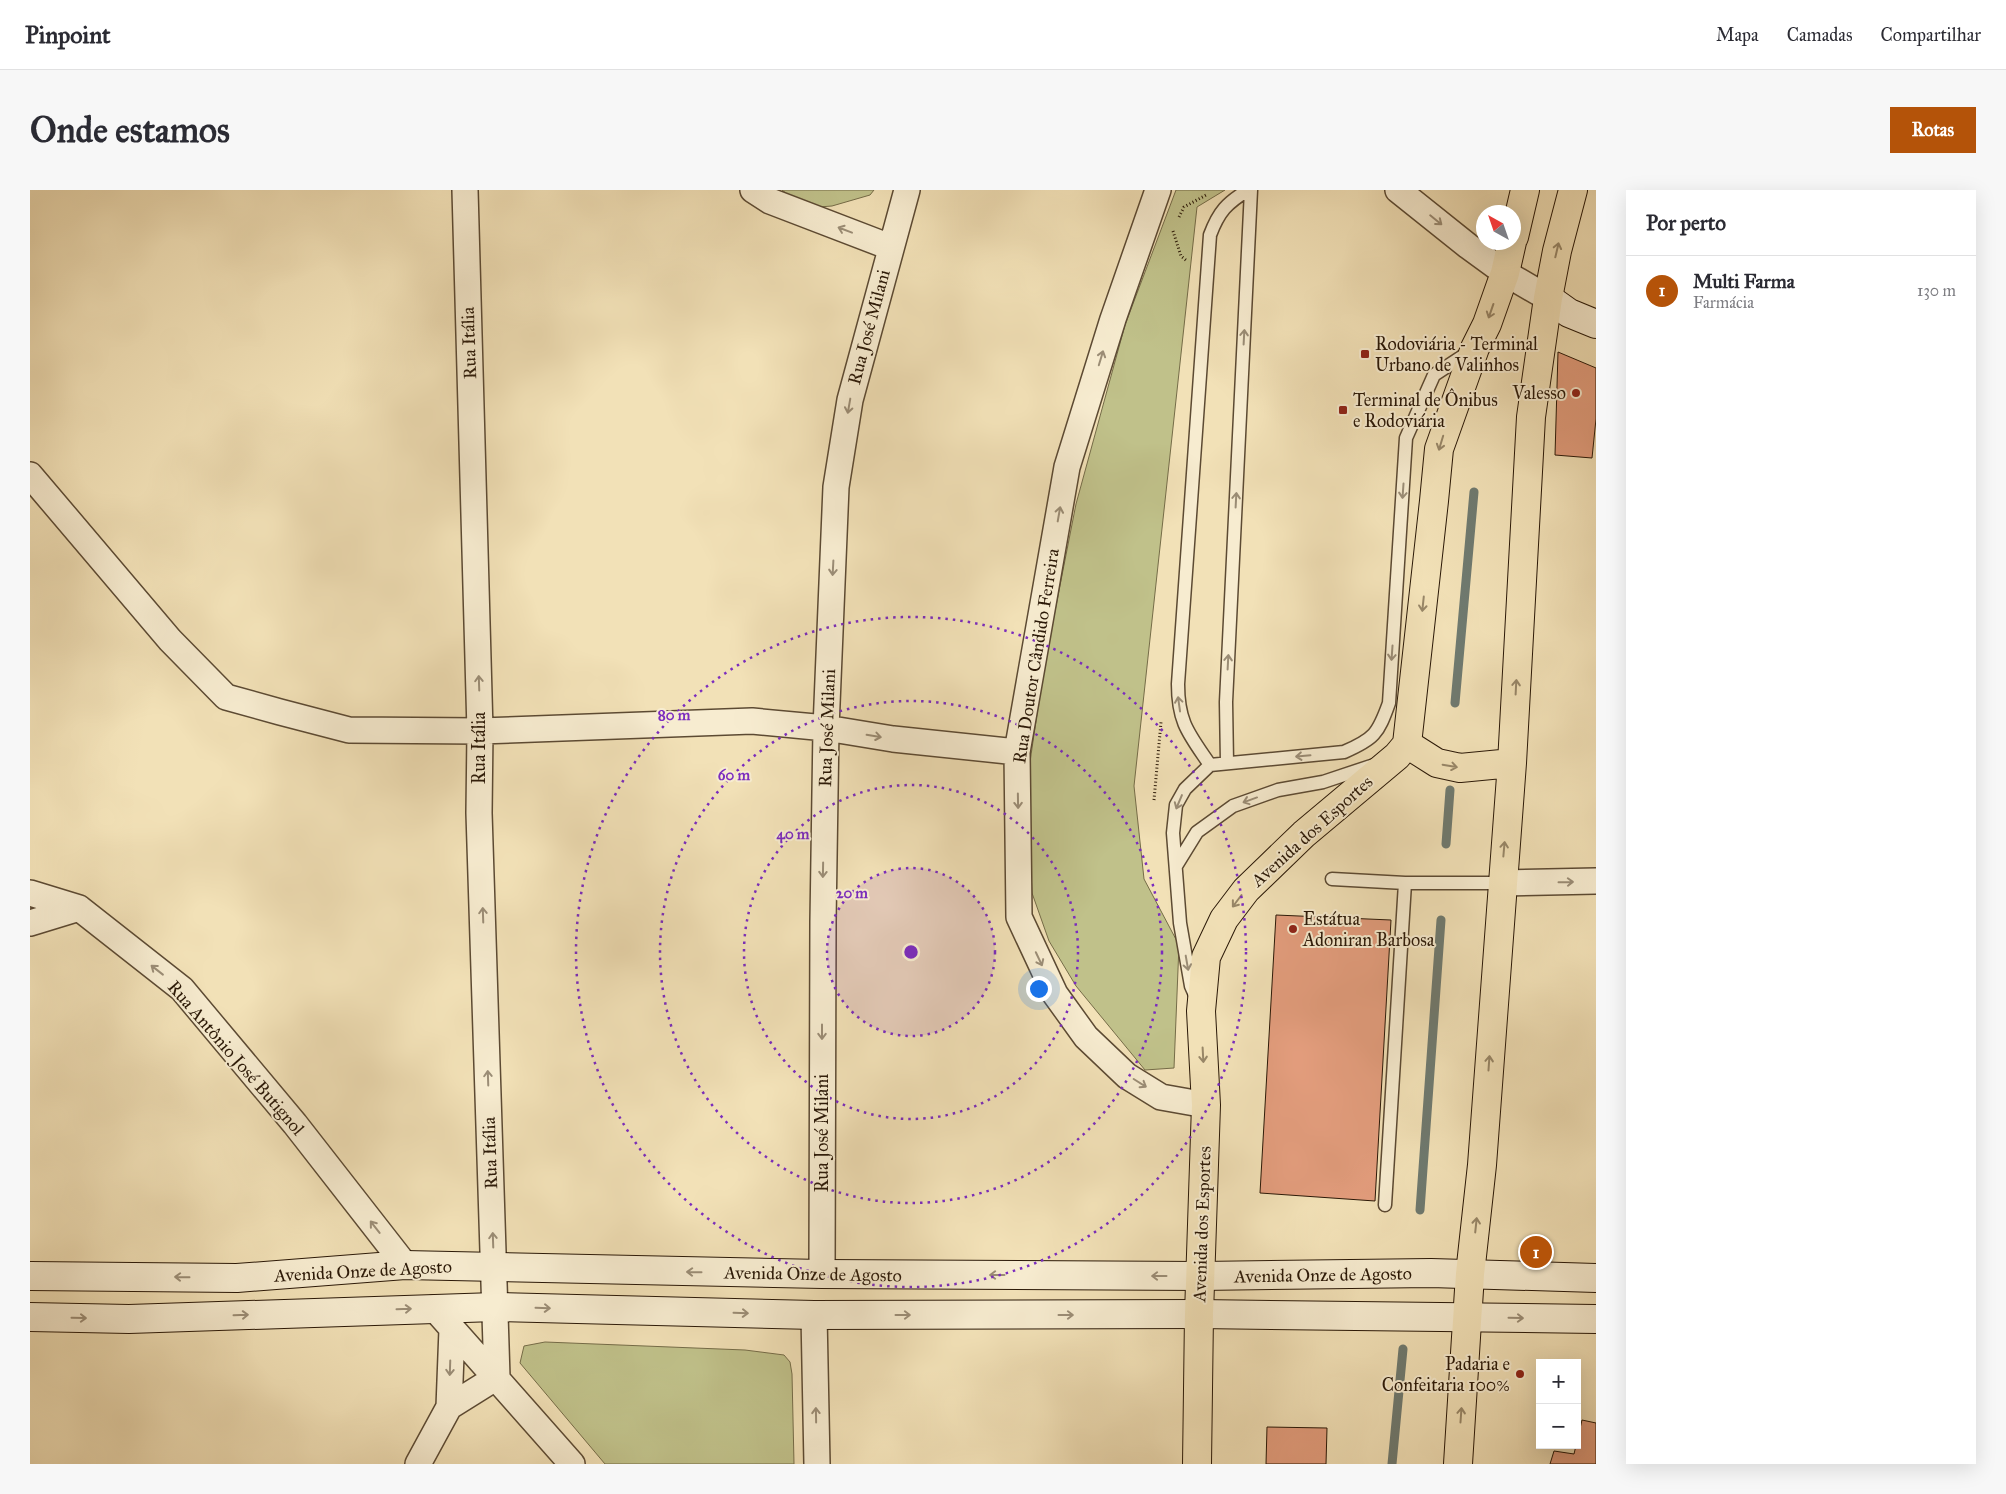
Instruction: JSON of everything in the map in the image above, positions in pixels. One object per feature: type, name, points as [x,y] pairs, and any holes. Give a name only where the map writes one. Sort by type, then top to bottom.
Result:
[{"type":"main road","points":[[1521,207],[1525,190]]},
{"type":"main road","points":[[1458,1464],[1470,1274],[1482,1166],[1501,883],[1512,763],[1531,418],[1548,298],[1557,251],[1573,190]]},
{"type":"main road","points":[[1510,250],[1505,272],[1487,324],[1475,348],[1438,449],[1433,511],[1402,750],[1437,764],[1460,768],[1512,763]]},
{"type":"main road","points":[[1548,298],[1569,313],[1596,324]]},
{"type":"main road","name":"Avenida dos Esportes","points":[[1197,1464],[1199,1314],[1206,1104],[1201,1011],[1206,957],[1224,920],[1241,897],[1304,834],[1402,750]]},
{"type":"main road","name":"Avenida Onze de Agosto","points":[[30,1276],[237,1278],[405,1265],[822,1274],[1201,1276],[1470,1274],[1596,1278]]},
{"type":"main road","points":[[30,1316],[129,1319],[495,1306],[814,1315],[1199,1314],[1596,1319]]},
{"type":"street","name":"Rua Itália","points":[[465,190],[480,730],[480,823],[497,1377]]},
{"type":"street","points":[[753,190],[770,201],[890,247]]},
{"type":"street","name":"Rua José Milani","points":[[822,1274],[823,922],[826,728],[836,487],[850,400],[907,190]]},
{"type":"street","name":"Rua Doutor Cândido Ferreira","points":[[1158,190],[1113,319],[1067,467],[1017,752],[1020,917],[1055,994],[1086,1037],[1127,1076],[1161,1097],[1206,1104]]},
{"type":"street","points":[[1398,190],[1468,246],[1505,272],[1548,298]]},
{"type":"street","points":[[30,475],[170,640],[226,696],[349,730],[480,730],[752,721],[826,728],[894,739],[1017,752]]},
{"type":"street","points":[[1501,883],[1596,881]]},
{"type":"street","name":"Rua Antônio José Butignol","points":[[30,893],[79,908],[182,989],[295,1124],[405,1265]]},
{"type":"street","points":[[30,923],[79,908]]},
{"type":"street","points":[[434,1308],[572,1464]]},
{"type":"street","points":[[814,1315],[818,1464]]},
{"type":"street","points":[[418,1464],[449,1407],[452,1329]]},
{"type":"street","points":[[449,1407],[497,1377]]},
{"type":"lane","points":[[1227,763],[1226,702],[1250,190]]},
{"type":"lane","points":[[1210,765],[1186,730],[1178,707],[1178,684],[1210,235],[1216,217],[1230,202],[1250,190]]},
{"type":"lane","points":[[1201,1011],[1191,986],[1180,923],[1173,833],[1176,805],[1185,789],[1210,765],[1344,752],[1365,744],[1381,726],[1388,703],[1406,438],[1434,375],[1475,348]]},
{"type":"lane","points":[[1176,866],[1197,832],[1233,806],[1278,790],[1323,782],[1402,750]]},
{"type":"lane","points":[[1332,879],[1405,883],[1501,883]]},
{"type":"lane","points":[[1385,1205],[1405,883]]},
{"type":"path","points":[[1177,221],[1184,207],[1213,192]]},
{"type":"green space","points":[[782,190],[874,190],[870,195],[832,206],[805,208]]},
{"type":"green space","points":[[1176,190],[1225,190],[1197,207],[1134,786],[1144,879],[1179,945],[1174,1068],[1145,1070],[1076,986],[1049,941],[1032,893],[1027,783],[1043,672],[1076,504],[1125,325]]},
{"type":"green space","points":[[545,1342],[745,1350],[784,1355],[790,1362],[792,1374],[794,1464],[605,1464],[520,1363],[524,1346]]},
{"type":"building","name":"Valesso","points":[[1558,352],[1596,368],[1596,419],[1592,458],[1555,455]]},
{"type":"building","points":[[1276,915],[1391,920],[1375,1201],[1260,1193]]},
{"type":"building","points":[[1582,1420],[1596,1423],[1596,1464],[1550,1464],[1554,1451],[1574,1454],[1575,1449],[1581,1449]]},
{"type":"building","points":[[1267,1427],[1327,1428],[1326,1464],[1266,1464]]},
{"type":"waterway","points":[[1455,703],[1474,492]]},
{"type":"waterway","points":[[1446,844],[1450,790]]},
{"type":"waterway","points":[[1420,1210],[1441,920]]},
{"type":"waterway","points":[[1392,1464],[1403,1349]]},
{"type":"place","name":"Rodoviária - Terminal Urbano de Valinhos","points":[[1365,354]]},
{"type":"place","name":"Valesso","points":[[1576,393]]},
{"type":"place","name":"Terminal de Ônibus e Rodoviária","points":[[1343,410]]},
{"type":"place","name":"Estátua Adoniran Barbosa","points":[[1293,929]]},
{"type":"place","name":"Multi Farma","points":[[1536,1252]]},
{"type":"place","name":"Padaria e Confeitaria 100%","points":[[1520,1374]]}]
